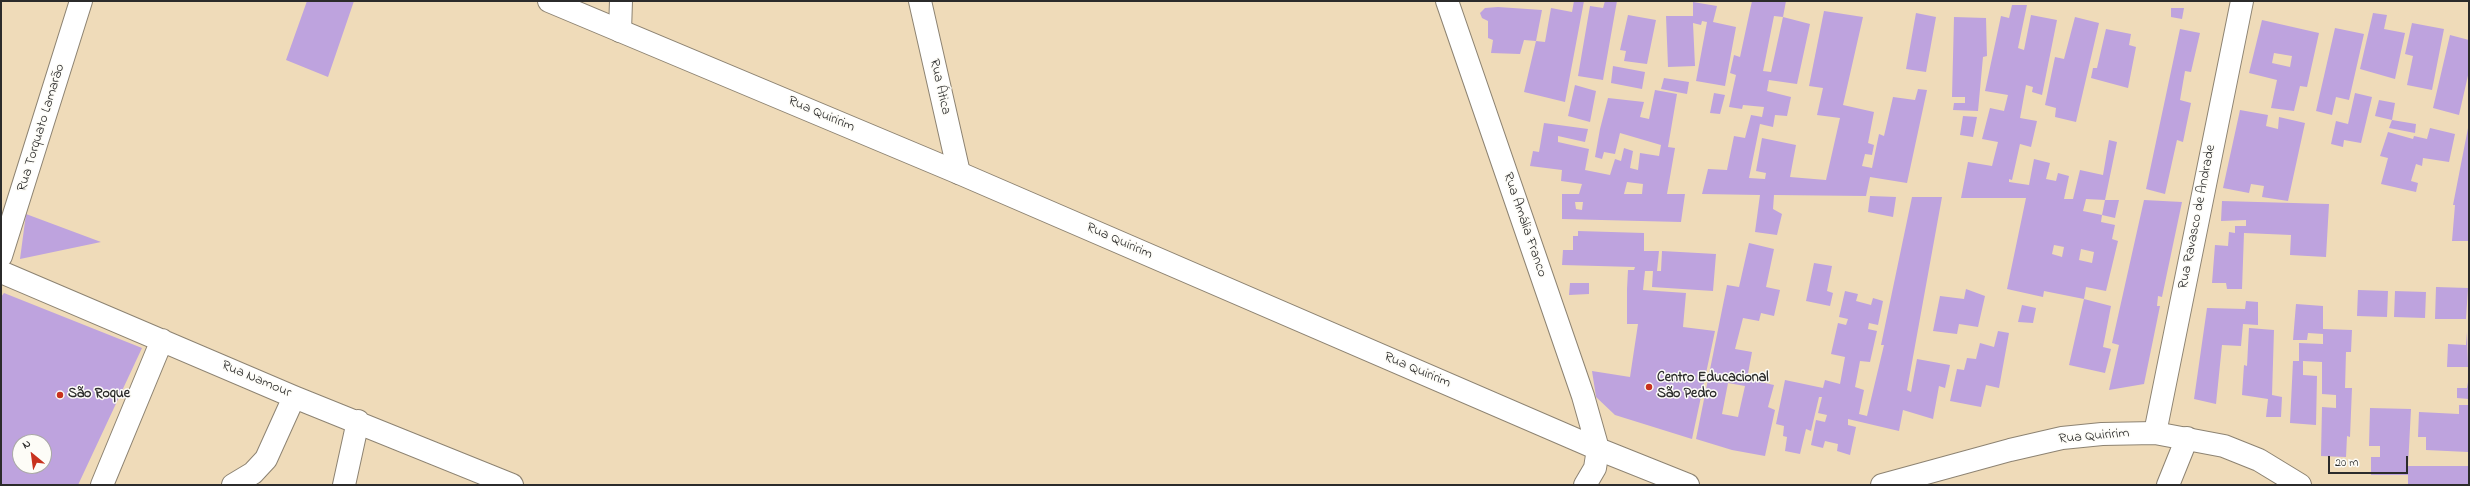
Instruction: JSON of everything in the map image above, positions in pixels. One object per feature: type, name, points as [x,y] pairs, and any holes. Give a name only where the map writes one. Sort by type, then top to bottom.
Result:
[{"type":"street","name":"Rua Torquato Lamarão","points":[[1,256],[81,1]]},
{"type":"street","name":"Rua Quiririm","points":[[549,1],[958,172],[1598,449],[1688,485]]},
{"type":"street","points":[[620,30],[621,1]]},
{"type":"street","name":"Rua Ática","points":[[920,1],[958,172]]},
{"type":"street","name":"Rua Amália Franco","points":[[1447,1],[1583,396],[1598,449]]},
{"type":"street","name":"Rua Ravasco de Andrade","points":[[2155,433],[2242,1]]},
{"type":"street","name":"Rua Namour","points":[[1,272],[294,397],[358,421],[512,485]]},
{"type":"street","points":[[102,485],[162,340]]},
{"type":"street","points":[[233,485],[254,473],[266,459],[294,397]]},
{"type":"street","points":[[344,485],[358,421]]},
{"type":"street","name":"Rua Quiririm","points":[[1882,485],[2010,450],[2062,438],[2102,434],[2155,433],[2224,446],[2259,460],[2300,485]]},
{"type":"street","points":[[2168,485],[2187,438]]},
{"type":"street","points":[[1585,485],[1595,468],[1598,449]]},
{"type":"building","points":[[307,1],[354,1],[328,77],[286,60]]},
{"type":"building","points":[[1574,1],[1584,1],[1565,102],[1524,92],[1536,41],[1545,42],[1551,8],[1572,12]]},
{"type":"building","points":[[1605,1],[1617,1],[1603,80],[1578,76],[1590,6],[1603,8]]},
{"type":"building","points":[[1752,1],[1786,1],[1783,17],[1810,24],[1797,84],[1769,80],[1767,91],[1791,97],[1787,116],[1775,115],[1773,127],[1760,124],[1749,178],[1765,179],[1766,173],[1756,171],[1762,138],[1796,145],[1790,177],[1826,180],[1840,118],[1817,115],[1823,88],[1809,86],[1824,11],[1863,17],[1843,105],[1874,112],[1868,143],[1874,145],[1872,155],[1865,154],[1862,166],[1872,168],[1879,134],[1884,136],[1893,97],[1915,100],[1918,89],[1927,90],[1907,183],[1870,177],[1866,196],[1774,195],[1773,209],[1782,214],[1777,235],[1755,232],[1760,195],[1702,194],[1708,169],[1727,170],[1734,136],[1745,138],[1751,115],[1762,117],[1764,107],[1743,105],[1742,109],[1729,107],[1736,75],[1730,73],[1734,55],[1740,57]],"holes":[[[1774,16],[1783,17],[1771,72],[1763,71]]]},
{"type":"building","points":[[1693,2],[1717,6],[1713,22],[1736,27],[1725,86],[1696,81],[1707,22],[1702,21],[1701,25],[1693,23],[1695,66],[1668,67],[1666,16],[1693,16]]},
{"type":"building","points":[[2012,5],[2027,5],[2018,48],[2024,50],[2031,15],[2057,20],[2042,95],[2032,92],[2033,87],[2026,85],[2020,118],[2037,121],[2031,147],[2020,144],[2012,180],[2009,179],[2009,182],[2029,185],[2034,159],[2050,163],[2046,179],[2056,181],[2058,173],[2069,176],[2064,199],[2073,199],[2080,170],[2103,175],[2109,140],[2117,142],[2105,200],[2086,199],[2083,211],[2102,215],[2101,222],[2115,225],[2112,239],[2118,241],[2106,291],[2086,287],[2084,299],[2044,291],[2043,297],[2007,289],[2026,198],[1961,198],[1968,162],[1992,166],[1998,142],[1982,139],[1990,108],[2004,111],[2008,95],[1985,91],[2001,16],[2009,18]],"holes":[[[2054,245],[2064,247],[2062,257],[2052,254]],[[2081,249],[2094,252],[2092,263],[2079,260]]]},
{"type":"building","points":[[1498,7],[1542,10],[1536,41],[1524,40],[1520,54],[1491,53],[1493,40],[1488,38],[1488,21],[1482,18],[1480,13],[1485,8]]},
{"type":"building","points":[[2171,8],[2184,8],[2182,19],[2171,17]]},
{"type":"building","points":[[1916,13],[1936,17],[1926,72],[1906,69]]},
{"type":"building","points":[[2373,13],[2387,15],[2384,29],[2405,33],[2395,79],[2360,69]]},
{"type":"building","points":[[1628,15],[1656,20],[1647,64],[1624,61],[1626,51],[1620,50]]},
{"type":"building","points":[[1954,17],[1986,18],[1987,56],[1983,57],[1978,111],[1953,110],[1954,103],[1965,103],[1965,97],[1952,97]]},
{"type":"building","points":[[2075,17],[2099,23],[2076,122],[2055,117],[2056,108],[2045,105],[2055,57],[2064,59]]},
{"type":"building","points":[[2262,20],[2319,33],[2307,87],[2300,86],[2294,111],[2271,108],[2277,80],[2249,73]],"holes":[[[2274,53],[2292,56],[2290,67],[2272,63]]]},
{"type":"building","points":[[2412,23],[2444,29],[2432,90],[2407,85],[2413,56],[2405,54]]},
{"type":"building","points":[[2335,28],[2364,34],[2349,100],[2336,97],[2332,115],[2316,111]]},
{"type":"building","points":[[2106,29],[2131,34],[2129,45],[2136,47],[2128,88],[2091,78],[2093,68],[2097,68]]},
{"type":"building","points":[[2180,29],[2200,33],[2191,72],[2185,71],[2180,100],[2191,103],[2183,142],[2177,140],[2165,194],[2146,189]]},
{"type":"building","points":[[2450,35],[2469,40],[2469,71],[2459,115],[2433,108]]},
{"type":"building","points":[[1613,66],[1645,72],[1642,89],[1611,83]]},
{"type":"building","points":[[1664,78],[1689,82],[1687,94],[1661,89]]},
{"type":"building","points":[[1575,85],[1596,91],[1590,122],[1568,116]]},
{"type":"building","points":[[1655,90],[1677,94],[1668,147],[1675,148],[1667,194],[1685,194],[1681,222],[1562,219],[1562,194],[1579,194],[1582,184],[1561,181],[1562,170],[1530,166],[1533,151],[1539,152],[1544,123],[1588,129],[1585,142],[1558,136],[1558,142],[1589,149],[1585,170],[1610,175],[1615,159],[1621,161],[1624,148],[1633,151],[1630,168],[1638,170],[1640,153],[1659,156],[1661,145],[1620,133],[1615,154],[1604,152],[1602,159],[1595,157],[1608,98],[1644,102],[1640,117],[1649,119]],"holes":[[[1627,182],[1643,184],[1642,194],[1624,194]],[[1575,202],[1583,202],[1582,210],[1576,209]]]},
{"type":"building","points":[[1714,93],[1725,95],[1720,114],[1710,113]]},
{"type":"building","points":[[2355,93],[2372,97],[2361,143],[2344,140],[2343,147],[2331,144],[2336,121],[2348,124]]},
{"type":"building","points":[[2379,100],[2395,103],[2392,120],[2375,116]]},
{"type":"building","points":[[2240,110],[2268,115],[2266,126],[2278,129],[2279,117],[2305,123],[2288,201],[2262,197],[2264,186],[2251,184],[2249,193],[2223,188]]},
{"type":"building","points":[[1963,116],[1977,117],[1973,137],[1960,135]]},
{"type":"building","points":[[2392,120],[2416,124],[2415,133],[2389,128]]},
{"type":"building","points":[[2430,128],[2455,134],[2449,162],[2423,158],[2422,166],[2416,164],[2411,181],[2418,183],[2416,192],[2381,184],[2388,158],[2380,156],[2388,132],[2413,139],[2414,136],[2427,139]]},
{"type":"building","points":[[2468,128],[2469,241],[2452,241],[2455,205],[2453,205]]},
{"type":"building","points":[[1870,196],[1896,197],[1893,217],[1868,212]]},
{"type":"building","points":[[1912,197],[1942,197],[1907,390],[1911,392],[1917,359],[1950,365],[1945,388],[1939,386],[1933,419],[1903,410],[1899,431],[1848,419],[1848,425],[1856,427],[1850,455],[1837,451],[1838,444],[1825,441],[1823,448],[1811,445],[1816,420],[1825,422],[1827,415],[1818,413],[1822,397],[1819,397],[1811,431],[1806,429],[1800,454],[1785,451],[1787,437],[1783,436],[1784,426],[1776,424],[1785,380],[1823,388],[1825,380],[1840,384],[1845,357],[1831,354],[1838,323],[1846,325],[1848,319],[1839,317],[1845,291],[1858,294],[1856,301],[1871,305],[1873,298],[1883,301],[1878,325],[1869,323],[1868,329],[1877,331],[1870,362],[1860,361],[1855,387],[1864,390],[1859,414],[1867,416],[1884,345],[1881,345]]},
{"type":"building","points":[[2105,200],[2119,200],[2115,218],[2102,215]]},
{"type":"building","points":[[2144,200],[2182,202],[2162,297],[2158,296],[2157,306],[2160,306],[2144,384],[2109,390],[2119,345],[2112,343]]},
{"type":"building","points":[[2222,201],[2329,204],[2326,257],[2290,255],[2291,235],[2244,233],[2242,289],[2227,289],[2226,283],[2212,283],[2215,245],[2228,246],[2229,232],[2235,233],[2235,226],[2246,226],[2246,220],[2221,221]]},
{"type":"building","points":[[26,214],[101,242],[20,259]]},
{"type":"building","points":[[1578,231],[1644,233],[1644,251],[1659,251],[1657,271],[1661,271],[1662,251],[1716,254],[1713,291],[1652,287],[1653,271],[1645,271],[1643,290],[1686,293],[1683,327],[1715,331],[1692,439],[1615,415],[1596,397],[1592,371],[1630,377],[1638,324],[1627,324],[1627,289],[1628,270],[1634,270],[1635,267],[1562,265],[1563,250],[1573,250],[1573,236],[1578,236]]},
{"type":"building","points":[[1749,243],[1774,249],[1766,287],[1780,290],[1774,316],[1761,313],[1759,321],[1743,318],[1735,349],[1752,352],[1747,379],[1774,385],[1768,407],[1775,410],[1765,456],[1732,450],[1696,439],[1727,285],[1739,287]],"holes":[[[1728,383],[1745,386],[1738,417],[1722,414]]]},
{"type":"building","points":[[1814,263],[1832,266],[1827,291],[1833,293],[1830,306],[1806,301]]},
{"type":"building","points":[[1570,283],[1589,283],[1589,294],[1569,295]]},
{"type":"building","points":[[2436,287],[2468,288],[2466,319],[2435,319]]},
{"type":"building","points":[[1966,289],[1985,296],[1978,327],[1959,324],[1957,334],[1933,331],[1940,296],[1964,299]]},
{"type":"building","points":[[2358,290],[2388,291],[2387,317],[2357,316]]},
{"type":"building","points":[[2395,291],[2426,292],[2425,318],[2394,317]]},
{"type":"building","name":"São Roque","points":[[4,293],[142,348],[78,485],[1,485],[1,297]]},
{"type":"building","points":[[2084,299],[2111,306],[2103,347],[2111,349],[2105,373],[2069,365]]},
{"type":"building","points":[[2246,301],[2258,302],[2258,325],[2243,324],[2241,346],[2222,345],[2216,404],[2194,399],[2207,308],[2245,309]]},
{"type":"building","points":[[2296,304],[2323,306],[2323,329],[2352,330],[2351,352],[2346,352],[2345,388],[2352,388],[2350,437],[2347,436],[2346,457],[2321,456],[2322,407],[2336,408],[2336,395],[2322,394],[2322,362],[2303,361],[2303,375],[2317,376],[2316,425],[2290,423],[2293,361],[2299,361],[2299,343],[2323,344],[2323,334],[2308,333],[2307,340],[2293,340]]},
{"type":"building","points":[[2022,305],[2036,308],[2033,323],[2018,322]]},
{"type":"building","points":[[2249,328],[2274,330],[2272,395],[2282,397],[2281,417],[2266,417],[2268,399],[2242,395],[2244,365],[2247,366]]},
{"type":"building","points":[[1998,331],[2009,333],[1999,388],[1986,385],[1981,407],[1950,401],[1957,369],[1964,370],[1967,358],[1976,359],[1980,343],[1994,347]]},
{"type":"building","points":[[2467,332],[2468,367],[2447,367],[2448,344],[2466,345]]},
{"type":"building","points":[[2468,382],[2469,399],[2457,398],[2457,388],[2467,388]]},
{"type":"building","points":[[2459,405],[2469,405],[2468,452],[2426,450],[2426,437],[2418,437],[2419,412],[2459,414]]},
{"type":"building","points":[[2370,408],[2411,409],[2408,466],[2469,466],[2468,485],[2408,485],[2408,475],[2371,475],[2371,457],[2380,457],[2380,446],[2369,446]]},
{"type":"place","name":"Centro Educacional São Pedro","points":[[1649,387]]},
{"type":"place","name":"São Roque","points":[[60,395]]}]
